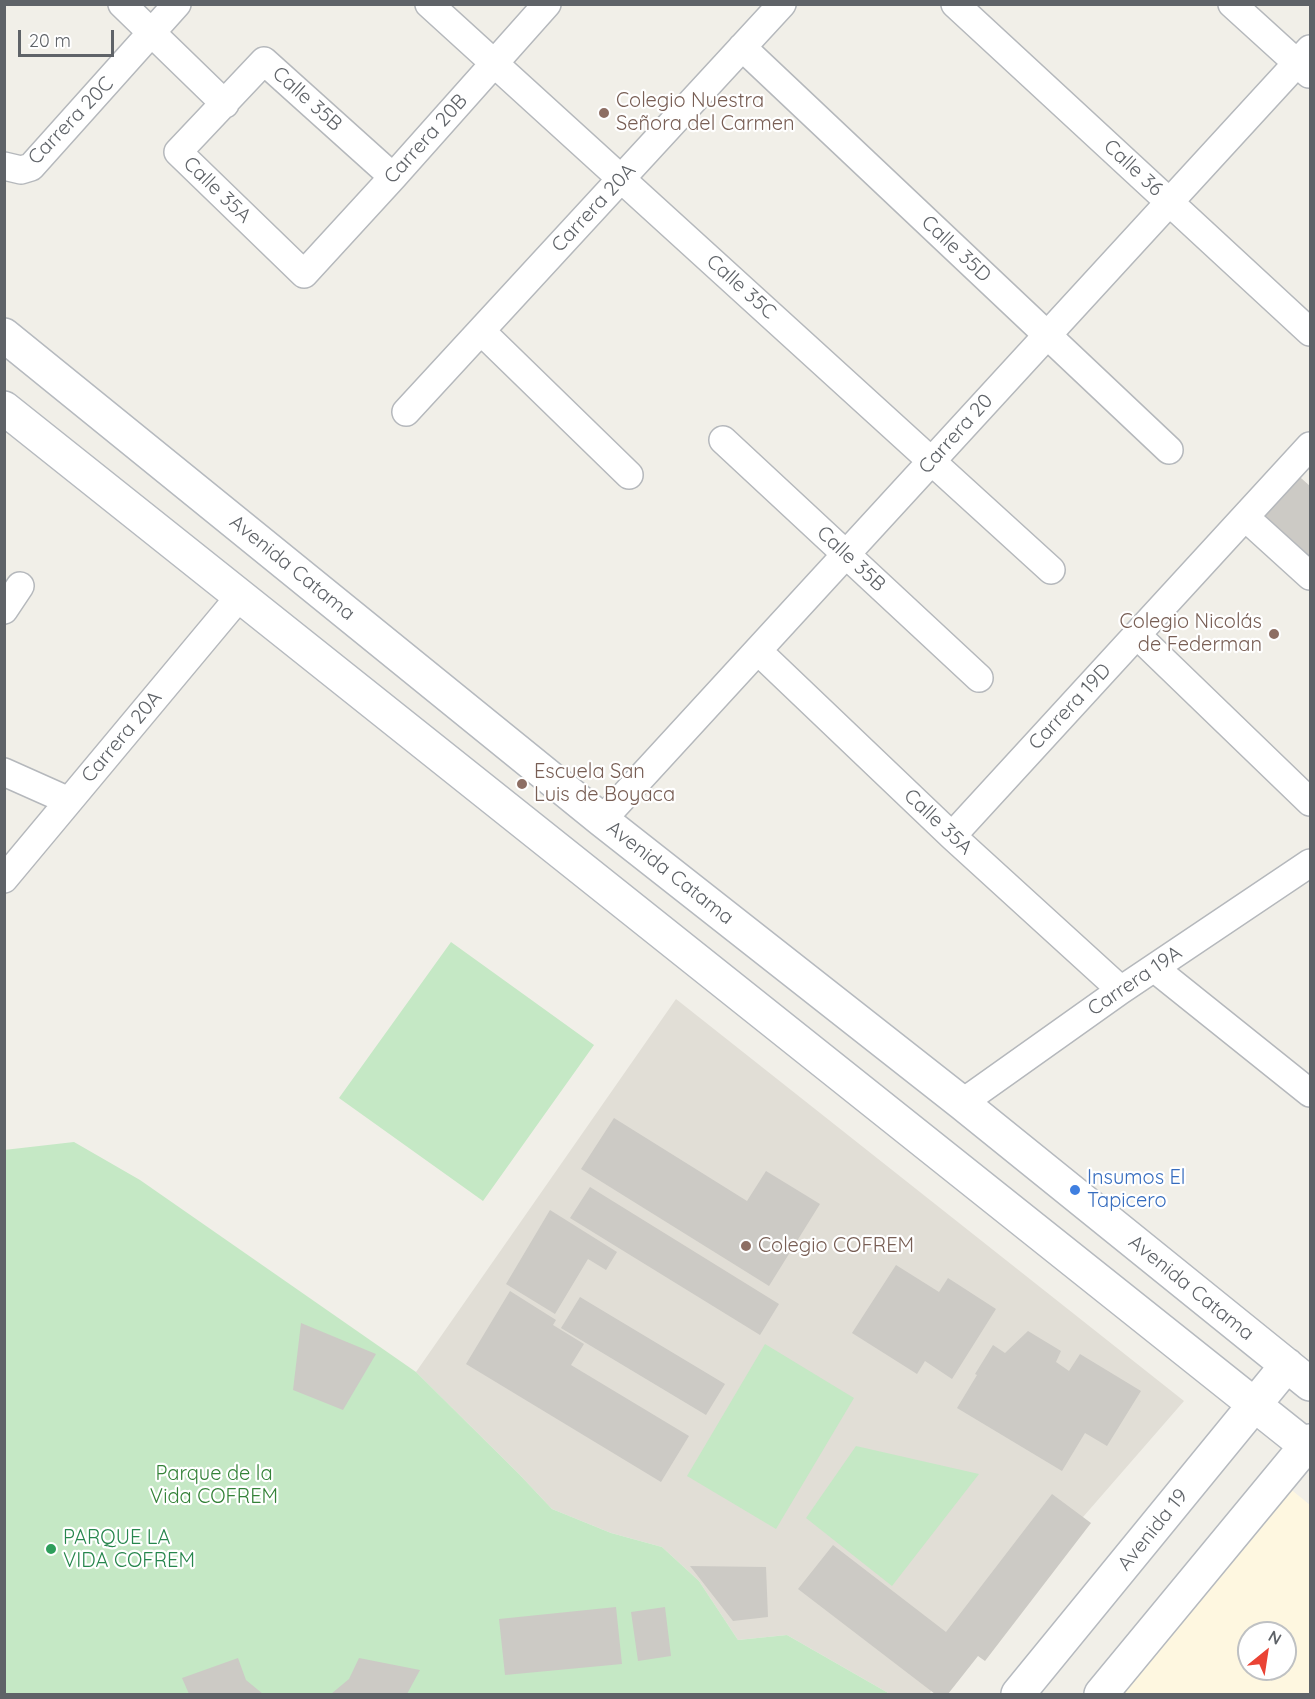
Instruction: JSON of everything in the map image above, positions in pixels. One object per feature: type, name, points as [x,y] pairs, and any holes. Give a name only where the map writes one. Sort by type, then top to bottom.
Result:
[{"type":"main road","name":"Avenida Catama","points":[[4,335],[602,820],[962,1103],[1299,1375]]},
{"type":"main road","points":[[4,408],[1309,1445],[1101,1695]]},
{"type":"main road","name":"Avenida 19","points":[[1018,1695],[1256,1405],[1299,1375]]},
{"type":"street","points":[[122,4],[225,104]]},
{"type":"street","name":"Carrera 20C","points":[[5,166],[21,170],[31,167],[177,4]]},
{"type":"street","name":"Calle 35C","points":[[429,4],[1051,570]]},
{"type":"street","name":"Carrera 20B","points":[[304,274],[547,4]]},
{"type":"street","name":"Carrera 20A","points":[[406,412],[782,4]]},
{"type":"street","name":"Calle 36","points":[[955,4],[1311,332]]},
{"type":"street","points":[[1232,4],[1306,63]]},
{"type":"street","name":"Calle 35D","points":[[742,48],[1169,450]]},
{"type":"street","name":"Calle 35B","points":[[225,104],[264,61],[393,177]]},
{"type":"street","name":"Carrera 20","points":[[602,820],[1169,202],[1306,63]]},
{"type":"street","name":"Calle 35A","points":[[225,104],[178,152],[304,274]]},
{"type":"street","points":[[481,331],[629,475]]},
{"type":"street","name":"Calle 35B","points":[[723,440],[979,678]]},
{"type":"street","name":"Carrera 19D","points":[[952,836],[1311,446]]},
{"type":"street","points":[[1245,517],[1311,576]]},
{"type":"street","points":[[4,610],[20,586]]},
{"type":"street","name":"Carrera 20A","points":[[4,879],[240,596]]},
{"type":"street","points":[[1137,635],[1311,802]]},
{"type":"street","name":"Calle 35A","points":[[758,651],[952,836],[1121,990]]},
{"type":"street","points":[[4,772],[69,801]]},
{"type":"street","name":"Carrera 19A","points":[[962,1103],[1121,990],[1311,863]]},
{"type":"street","points":[[1154,968],[1311,1093]]},
{"type":"shaded area","name":"Colegio COFREM","points":[[676,999],[1184,1401],[929,1694],[890,1694],[787,1635],[738,1640],[699,1581],[662,1547],[611,1533],[552,1509],[416,1372]]},
{"type":"shaded area","points":[[1288,1487],[1310,1505],[1310,1694],[1117,1694]]},
{"type":"green space","points":[[451,942],[594,1045],[483,1201],[339,1098]]},
{"type":"green space","name":"Parque de la Vida COFREM","points":[[74,1142],[140,1180],[416,1372],[552,1509],[611,1533],[662,1547],[699,1581],[738,1640],[787,1635],[890,1694],[5,1694],[4,1150]]},
{"type":"green space","points":[[765,1344],[854,1398],[776,1529],[687,1476]]},
{"type":"green space","points":[[856,1446],[979,1474],[892,1586],[806,1518]]},
{"type":"building","points":[[1293,471],[1310,486],[1310,558],[1258,510]]},
{"type":"building","points":[[614,1118],[747,1201],[766,1171],[820,1204],[769,1286],[581,1169]]},
{"type":"building","points":[[590,1187],[779,1304],[760,1335],[570,1218]]},
{"type":"building","points":[[550,1210],[617,1252],[606,1270],[588,1259],[555,1314],[506,1284]]},
{"type":"building","points":[[896,1265],[939,1292],[948,1278],[996,1309],[952,1379],[925,1361],[917,1374],[852,1333]]},
{"type":"building","points":[[510,1291],[556,1320],[553,1325],[584,1344],[571,1365],[689,1436],[661,1482],[466,1364]]},
{"type":"building","points":[[580,1297],[725,1384],[706,1415],[561,1328]]},
{"type":"building","points":[[301,1323],[376,1354],[343,1410],[293,1390]]},
{"type":"building","points":[[1028,1331],[1061,1351],[1056,1362],[1069,1371],[1080,1354],[1141,1391],[1107,1446],[1085,1433],[1062,1471],[957,1408],[993,1345],[1005,1353]]},
{"type":"building","points":[[1052,1494],[1091,1523],[985,1661],[978,1656],[948,1694],[935,1694],[798,1589],[833,1545],[946,1632]]},
{"type":"building","points":[[690,1566],[766,1567],[768,1617],[733,1621]]},
{"type":"building","points":[[616,1607],[622,1664],[505,1675],[499,1619]]},
{"type":"building","points":[[665,1607],[671,1656],[638,1661],[631,1612]]},
{"type":"building","points":[[238,1658],[246,1680],[263,1694],[189,1694],[182,1678]]},
{"type":"building","points":[[359,1658],[420,1670],[407,1694],[331,1694],[349,1679]]},
{"type":"place","name":"Colegio Nuestra Señora del Carmen","points":[[604,113]]},
{"type":"place","name":"Colegio Nicolás de Federman","points":[[1274,634]]},
{"type":"place","name":"Escuela San Luis de Boyaca","points":[[522,784]]},
{"type":"place","name":"Insumos El Tapicero","points":[[1075,1190]]},
{"type":"place","name":"Colegio COFREM","points":[[746,1246]]},
{"type":"place","name":"PARQUE LA VIDA COFREM","points":[[51,1549]]}]
